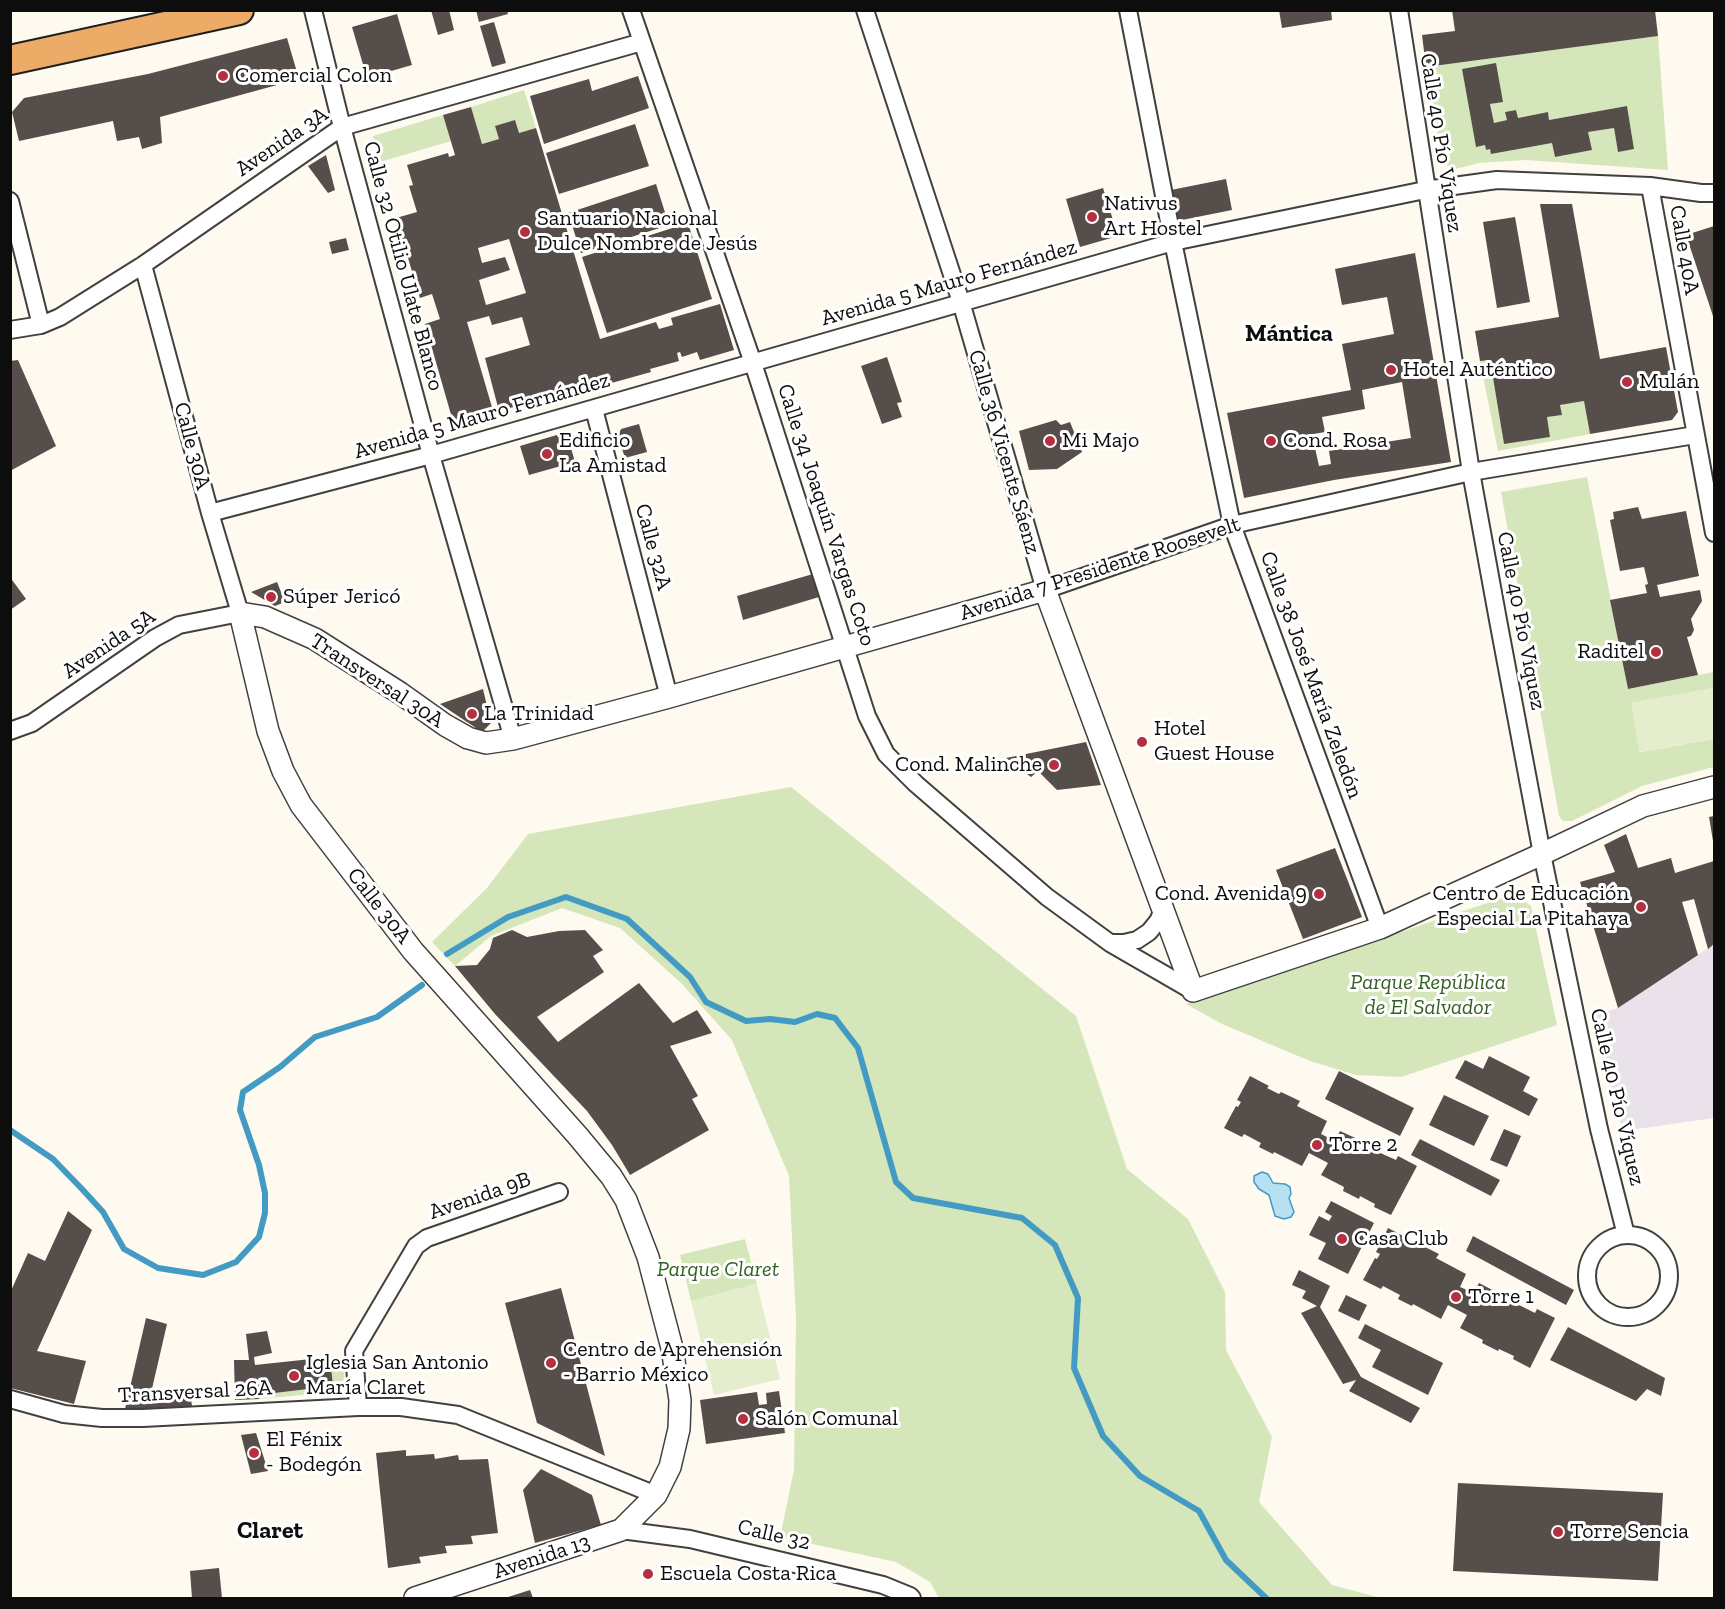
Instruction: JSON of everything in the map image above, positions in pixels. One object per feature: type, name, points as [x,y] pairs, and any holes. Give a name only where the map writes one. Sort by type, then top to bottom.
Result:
[{"type":"highway","points":[[10,60],[239,10]]},
{"type":"street","name":"Calle 32 Otilio Ulate Blanco","points":[[313,10],[342,127],[431,455],[513,739]]},
{"type":"street","name":"Calle 34 Joaquín Vargas Coto","points":[[632,10],[753,363],[867,716],[886,754],[916,784],[1047,897],[1110,943],[1193,991]]},
{"type":"street","name":"Calle 36 Vicente Sáenz","points":[[865,10],[961,302],[1045,590],[1193,991]]},
{"type":"street","name":"Calle 38 José María Zeledón","points":[[1128,10],[1173,242],[1232,525],[1380,928]]},
{"type":"street","name":"Calle 40 Pío Víquez","points":[[1399,10],[1425,190],[1471,472],[1542,855],[1599,1129],[1626,1235]]},
{"type":"street","name":"Avenida 3A","points":[[10,330],[40,325],[60,317],[143,265],[342,127],[642,42]]},
{"type":"street","name":"Avenida 5 Mauro Fernández","points":[[210,513],[431,455],[1173,242],[1425,190],[1497,180],[1650,186],[1701,194],[1714,193]]},
{"type":"street","name":"Calle 40A","points":[[1650,186],[1714,533]]},
{"type":"street","points":[[10,201],[40,325]]},
{"type":"street","name":"Calle 30A","points":[[143,265],[210,513],[240,613],[267,731],[283,771],[301,804],[413,951],[577,1135],[611,1176],[626,1200],[648,1257],[672,1348],[680,1400],[679,1429],[670,1467],[656,1495]]},
{"type":"street","name":"Calle 32A","points":[[594,409],[669,697]]},
{"type":"street","name":"Avenida 7 Presidente Roosevelt","points":[[513,739],[1045,590],[1232,525],[1471,472],[1695,435]]},
{"type":"street","name":"Transversal 30A","points":[[240,613],[265,617],[315,639],[468,738],[486,744],[513,739]]},
{"type":"street","name":"Avenida 5A","points":[[10,732],[32,723],[155,638],[179,625],[240,613]]},
{"type":"street","points":[[1193,991],[1380,928],[1542,855],[1643,806],[1714,787]]},
{"type":"street","points":[[1110,943],[1137,940],[1149,932],[1158,921],[1164,908]]},
{"type":"street","name":"Avenida 9B","points":[[358,1407],[354,1351],[416,1246],[427,1238],[559,1192]]},
{"type":"street","points":[[1626,1235],[1652,1242],[1668,1263],[1670,1276],[1667,1289],[1656,1306],[1639,1316],[1626,1317],[1613,1314],[1601,1307],[1593,1297],[1588,1284],[1587,1271],[1596,1251],[1605,1243],[1626,1235]]},
{"type":"street","name":"Transversal 26A","points":[[10,1399],[64,1414],[123,1419],[358,1407],[401,1407],[458,1415],[656,1495]]},
{"type":"street","name":"Avenida 13","points":[[415,1599],[621,1530],[656,1495]]},
{"type":"street","name":"Calle 32","points":[[621,1530],[690,1539],[883,1585],[910,1596],[912,1599]]},
{"type":"shaded area","points":[[1714,944],[1714,1118],[1623,1131],[1590,1016],[1618,1008]]},
{"type":"green space","points":[[1658,36],[1668,170],[1526,160],[1479,163],[1455,169],[1448,166],[1442,159],[1426,67]],"holes":[[[1462,69],[1502,102],[1490,104],[1494,123],[1507,120],[1506,112],[1516,110],[1518,118],[1548,112],[1549,120],[1627,106],[1634,148],[1618,152],[1614,128],[1588,132],[1591,150],[1555,157],[1552,143],[1492,154],[1490,149],[1486,150],[1485,145],[1476,146]]]},
{"type":"green space","points":[[524,90],[536,128],[519,133],[495,126],[499,139],[482,144],[471,107]]},
{"type":"green space","points":[[443,115],[451,141],[380,162],[373,136]]},
{"type":"green space","points":[[1490,360],[1504,444],[1550,437],[1547,417],[1562,415],[1560,405],[1584,401],[1590,434],[1498,451],[1480,361]]},
{"type":"green space","points":[[1587,477],[1628,689],[1714,672],[1714,688],[1632,703],[1640,752],[1714,739],[1714,767],[1642,786],[1572,821],[1563,821],[1559,816],[1501,492]]},
{"type":"green space","points":[[1714,688],[1714,739],[1639,752],[1631,703]]},
{"type":"green space","points":[[791,787],[1076,1016],[1127,1169],[1188,1219],[1225,1292],[1226,1350],[1272,1437],[1259,1502],[1332,1585],[1381,1598],[939,1598],[930,1582],[896,1562],[780,1537],[794,1470],[796,1319],[789,1176],[732,1040],[681,983],[620,928],[562,908],[491,936],[455,966],[432,942],[487,888],[528,834]]},
{"type":"green space","name":"Parque República de El Salvador","points":[[1514,894],[1531,906],[1557,1025],[1401,1077],[1356,1075],[1310,1061],[1222,1024],[1186,1004]]},
{"type":"green space","name":"Parque Claret","points":[[745,1239],[757,1284],[691,1301],[680,1255]]},
{"type":"green space","points":[[757,1284],[780,1379],[714,1395],[691,1301]]},
{"type":"green space","points":[[330,1357],[345,1357],[343,1391],[259,1399],[258,1395],[333,1386]]},
{"type":"water","points":[[1262,1172],[1268,1174],[1273,1183],[1290,1187],[1289,1198],[1294,1212],[1291,1217],[1284,1219],[1275,1216],[1269,1195],[1259,1189],[1254,1182],[1254,1176]]},
{"type":"building","points":[[431,10],[449,10],[454,30],[438,35]]},
{"type":"building","points":[[476,10],[507,10],[508,14],[479,22]]},
{"type":"building","points":[[1279,10],[1331,10],[1332,20],[1282,28]]},
{"type":"building","points":[[1452,10],[1655,10],[1658,36],[1426,67],[1422,35],[1455,31]]},
{"type":"building","points":[[397,14],[412,65],[367,78],[352,27]]},
{"type":"building","points":[[494,22],[506,63],[492,67],[480,26]]},
{"type":"building","points":[[287,38],[299,79],[160,117],[162,143],[142,149],[139,137],[117,141],[113,121],[19,141],[12,112],[24,98],[148,74]]},
{"type":"building","points":[[1496,63],[1503,102],[1490,104],[1494,123],[1507,120],[1505,112],[1516,110],[1518,118],[1548,112],[1549,120],[1627,106],[1634,149],[1618,152],[1614,128],[1588,132],[1592,150],[1555,157],[1552,143],[1491,154],[1490,149],[1486,150],[1485,145],[1476,147],[1462,69]]},
{"type":"building","points":[[638,76],[649,108],[544,144],[530,96],[589,79],[592,91]]},
{"type":"building","points":[[471,107],[482,144],[499,139],[495,126],[515,120],[519,133],[536,128],[600,339],[656,322],[659,329],[673,325],[671,318],[720,304],[734,350],[700,360],[697,352],[682,357],[680,352],[677,353],[679,361],[650,369],[651,372],[608,384],[607,381],[499,411],[485,358],[530,345],[522,317],[492,325],[489,316],[467,322],[494,414],[454,425],[425,324],[440,319],[432,294],[420,298],[396,218],[417,212],[409,186],[413,185],[407,165],[448,153],[449,157],[455,155],[443,115]],"holes":[[[509,239],[526,293],[486,305],[479,280],[510,270],[505,257],[482,263],[478,248]]]},
{"type":"building","points":[[635,124],[649,166],[559,194],[546,153]]},
{"type":"building","points":[[326,155],[335,190],[328,193],[308,166]]},
{"type":"building","points":[[1226,179],[1232,210],[1177,221],[1171,190]]},
{"type":"building","points":[[656,184],[669,225],[581,253],[568,213]]},
{"type":"building","name":"Nativus Art Hostel","points":[[1103,188],[1118,236],[1080,247],[1066,199]]},
{"type":"building","points":[[1540,204],[1572,204],[1600,359],[1666,347],[1678,412],[1672,420],[1590,434],[1584,401],[1560,405],[1562,415],[1547,417],[1550,437],[1504,444],[1490,360],[1480,361],[1475,331],[1559,317]]},
{"type":"building","points":[[1515,217],[1530,302],[1497,308],[1483,222]]},
{"type":"building","points":[[688,223],[712,299],[607,333],[582,257]]},
{"type":"building","points":[[1714,226],[1714,319],[1686,235]]},
{"type":"building","points":[[346,238],[349,250],[332,254],[329,242]]},
{"type":"building","name":"Hotel Auténtico","points":[[1415,253],[1451,462],[1334,480],[1244,498],[1227,413],[1351,390],[1342,344],[1394,334],[1387,297],[1342,305],[1335,269]],"holes":[[[1402,382],[1411,438],[1329,451],[1331,464],[1319,466],[1315,448],[1310,449],[1308,435],[1325,432],[1322,417],[1365,409],[1362,390]]]},
{"type":"building","points":[[887,357],[902,402],[897,403],[902,417],[882,424],[861,366]]},
{"type":"building","points":[[18,360],[56,446],[10,471],[10,361]]},
{"type":"building","name":"Mi Majo","points":[[1056,420],[1061,425],[1070,422],[1082,452],[1057,469],[1029,470],[1019,431]]},
{"type":"building","points":[[639,424],[647,452],[625,458],[618,436],[621,429]]},
{"type":"building","name":"Edificio La Amistad","points":[[560,434],[569,441],[575,462],[529,475],[520,446]]},
{"type":"building","points":[[1638,507],[1642,519],[1686,511],[1699,576],[1657,585],[1660,597],[1700,590],[1702,601],[1691,619],[1694,630],[1691,636],[1687,637],[1698,675],[1628,689],[1610,600],[1647,593],[1645,585],[1648,584],[1644,567],[1620,571],[1610,520],[1614,519],[1613,512]]},
{"type":"building","points":[[813,574],[819,597],[743,620],[737,596]]},
{"type":"building","points":[[10,577],[26,599],[10,610]]},
{"type":"building","name":"Súper Jericó","points":[[277,582],[285,602],[275,606],[251,592]]},
{"type":"building","name":"La Trinidad","points":[[483,689],[491,723],[482,732],[440,704]]},
{"type":"building","name":"Cond. Malinche","points":[[1086,742],[1101,785],[1057,790],[1038,771],[1031,777],[1006,758]]},
{"type":"building","points":[[1714,816],[1714,841],[1713,841],[1709,817]]},
{"type":"building","points":[[1626,834],[1638,868],[1671,858],[1675,873],[1714,861],[1714,944],[1708,949],[1694,899],[1682,902],[1698,955],[1618,1008],[1580,882],[1615,872],[1604,845]]},
{"type":"building","name":"Cond. Avenida 9","points":[[1335,848],[1362,917],[1303,939],[1276,870]]},
{"type":"building","points":[[512,930],[527,937],[559,931],[585,930],[603,950],[593,956],[604,972],[537,1017],[558,1042],[639,983],[673,1023],[697,1010],[712,1033],[670,1046],[698,1096],[692,1099],[709,1130],[630,1175],[587,1111],[495,1014],[455,966],[477,965],[490,949],[493,938]]},
{"type":"building","points":[[1489,1056],[1530,1077],[1523,1091],[1538,1099],[1529,1116],[1455,1078],[1465,1060],[1483,1069]]},
{"type":"building","points":[[1339,1071],[1414,1108],[1400,1136],[1325,1099]]},
{"type":"building","name":"Torre 2","points":[[1250,1076],[1279,1094],[1281,1092],[1300,1101],[1297,1106],[1327,1121],[1321,1134],[1335,1141],[1340,1131],[1380,1148],[1378,1152],[1396,1160],[1398,1156],[1417,1166],[1391,1215],[1374,1207],[1375,1204],[1360,1196],[1359,1199],[1343,1191],[1344,1187],[1321,1175],[1328,1163],[1309,1153],[1302,1166],[1259,1147],[1261,1143],[1244,1134],[1242,1137],[1224,1128],[1236,1106],[1238,1107],[1241,1102],[1237,1100]]},
{"type":"building","points":[[1444,1095],[1489,1116],[1474,1146],[1429,1125]]},
{"type":"building","points":[[1504,1129],[1521,1136],[1507,1167],[1490,1160]]},
{"type":"building","points":[[1420,1139],[1500,1180],[1491,1196],[1411,1155]]},
{"type":"building","name":"Casa Club","points":[[1331,1201],[1374,1223],[1348,1274],[1318,1259],[1326,1243],[1309,1235],[1319,1216],[1329,1221],[1332,1216],[1325,1212]]},
{"type":"building","points":[[68,1211],[92,1230],[37,1351],[86,1361],[74,1404],[10,1388],[10,1293],[28,1253],[45,1261]]},
{"type":"building","name":"Torre 1","points":[[1388,1228],[1407,1238],[1406,1240],[1439,1254],[1436,1258],[1466,1274],[1460,1287],[1474,1293],[1479,1283],[1502,1295],[1504,1292],[1519,1300],[1517,1304],[1535,1313],[1537,1309],[1555,1318],[1530,1368],[1513,1359],[1514,1356],[1482,1343],[1483,1340],[1460,1328],[1467,1315],[1448,1305],[1441,1319],[1398,1299],[1400,1295],[1383,1286],[1381,1289],[1363,1280],[1375,1258],[1377,1259],[1380,1254],[1376,1252]]},
{"type":"building","points":[[1473,1236],[1574,1290],[1566,1305],[1466,1251]]},
{"type":"building","points":[[1299,1270],[1330,1286],[1320,1307],[1361,1377],[1420,1408],[1411,1423],[1349,1391],[1356,1380],[1343,1384],[1301,1313],[1317,1306],[1302,1298],[1306,1291],[1292,1285]]},
{"type":"building","name":"Centro de Aprehensión - Barrio México","points":[[561,1288],[605,1456],[537,1423],[505,1303]]},
{"type":"building","points":[[1346,1295],[1367,1305],[1359,1321],[1338,1311]]},
{"type":"building","points":[[146,1318],[167,1324],[151,1393],[190,1392],[192,1406],[147,1411],[125,1409]]},
{"type":"building","points":[[1365,1324],[1443,1363],[1428,1395],[1372,1367],[1381,1350],[1358,1338]]},
{"type":"building","points":[[1568,1327],[1665,1378],[1661,1396],[1647,1389],[1636,1401],[1550,1360]]},
{"type":"building","name":"Iglesia San Antonio María Claret","points":[[267,1331],[272,1353],[254,1357],[255,1365],[330,1357],[333,1386],[258,1395],[259,1399],[235,1400],[234,1360],[249,1360],[246,1334]]},
{"type":"building","name":"Salón Comunal","points":[[779,1391],[785,1433],[706,1444],[700,1400],[757,1392],[759,1405],[767,1404],[766,1393]]},
{"type":"building","name":"El Fénix - Bodegón","points":[[256,1433],[268,1471],[251,1474],[241,1435]]},
{"type":"building","points":[[406,1450],[406,1456],[434,1454],[435,1459],[458,1455],[459,1460],[488,1459],[498,1533],[471,1536],[473,1544],[445,1546],[447,1553],[419,1557],[421,1563],[388,1568],[376,1453]]},
{"type":"building","points":[[541,1469],[592,1495],[601,1525],[535,1543],[523,1490]]},
{"type":"building","name":"Torre Sencia","points":[[1458,1483],[1663,1493],[1658,1581],[1453,1571]]},
{"type":"building","points":[[219,1568],[222,1598],[192,1598],[190,1571]]},
{"type":"building","points":[[530,1590],[533,1598],[505,1598]]},
{"type":"waterway","points":[[447,954],[508,917],[566,897],[627,919],[690,977],[706,1002],[746,1021],[770,1019],[795,1022],[817,1014],[835,1018],[858,1048],[896,1182],[913,1198],[1022,1218],[1055,1245],[1078,1298],[1074,1368],[1103,1436],[1140,1476],[1199,1511],[1226,1560],[1266,1598]]},
{"type":"waterway","points":[[10,1130],[53,1159],[82,1189],[103,1212],[124,1249],[158,1268],[203,1275],[236,1262],[259,1237],[265,1213],[265,1193],[259,1165],[240,1110],[243,1092],[280,1067],[315,1037],[377,1017],[422,985]]},
{"type":"place","name":"Comercial Colon","points":[[223,76]]},
{"type":"place","name":"Nativus Art Hostel","points":[[1092,217]]},
{"type":"place","name":"Santuario Nacional Dulce Nombre de Jesús","points":[[525,232]]},
{"type":"place","name":"Hotel Auténtico","points":[[1391,370]]},
{"type":"place","name":"Mulán","points":[[1627,382]]},
{"type":"place","name":"Mi Majo","points":[[1050,441]]},
{"type":"place","name":"Cond. Rosa","points":[[1271,441]]},
{"type":"place","name":"Edificio La Amistad","points":[[547,454]]},
{"type":"place","name":"Súper Jericó","points":[[271,597]]},
{"type":"place","name":"Raditel","points":[[1656,652]]},
{"type":"place","name":"La Trinidad","points":[[472,714]]},
{"type":"place","name":"Hotel Guest House","points":[[1142,742]]},
{"type":"place","name":"Cond. Malinche","points":[[1054,765]]},
{"type":"place","name":"Cond. Avenida 9","points":[[1319,894]]},
{"type":"place","name":"Centro de Educación Especial La Pitahaya","points":[[1641,907]]},
{"type":"place","name":"Torre 2","points":[[1317,1145]]},
{"type":"place","name":"Casa Club","points":[[1342,1239]]},
{"type":"place","name":"Torre 1","points":[[1456,1297]]},
{"type":"place","name":"Centro de Aprehensión - Barrio México","points":[[551,1363]]},
{"type":"place","name":"Iglesia San Antonio María Claret","points":[[294,1376]]},
{"type":"place","name":"Salón Comunal","points":[[743,1419]]},
{"type":"place","name":"El Fénix - Bodegón","points":[[254,1453]]},
{"type":"place","name":"Torre Sencia","points":[[1558,1532]]},
{"type":"place","name":"Escuela Costa Rica","points":[[648,1574]]},
{"type":"district","name":"Mántica","points":[[1289,334]]},
{"type":"district","name":"Claret","points":[[270,1531]]}]
